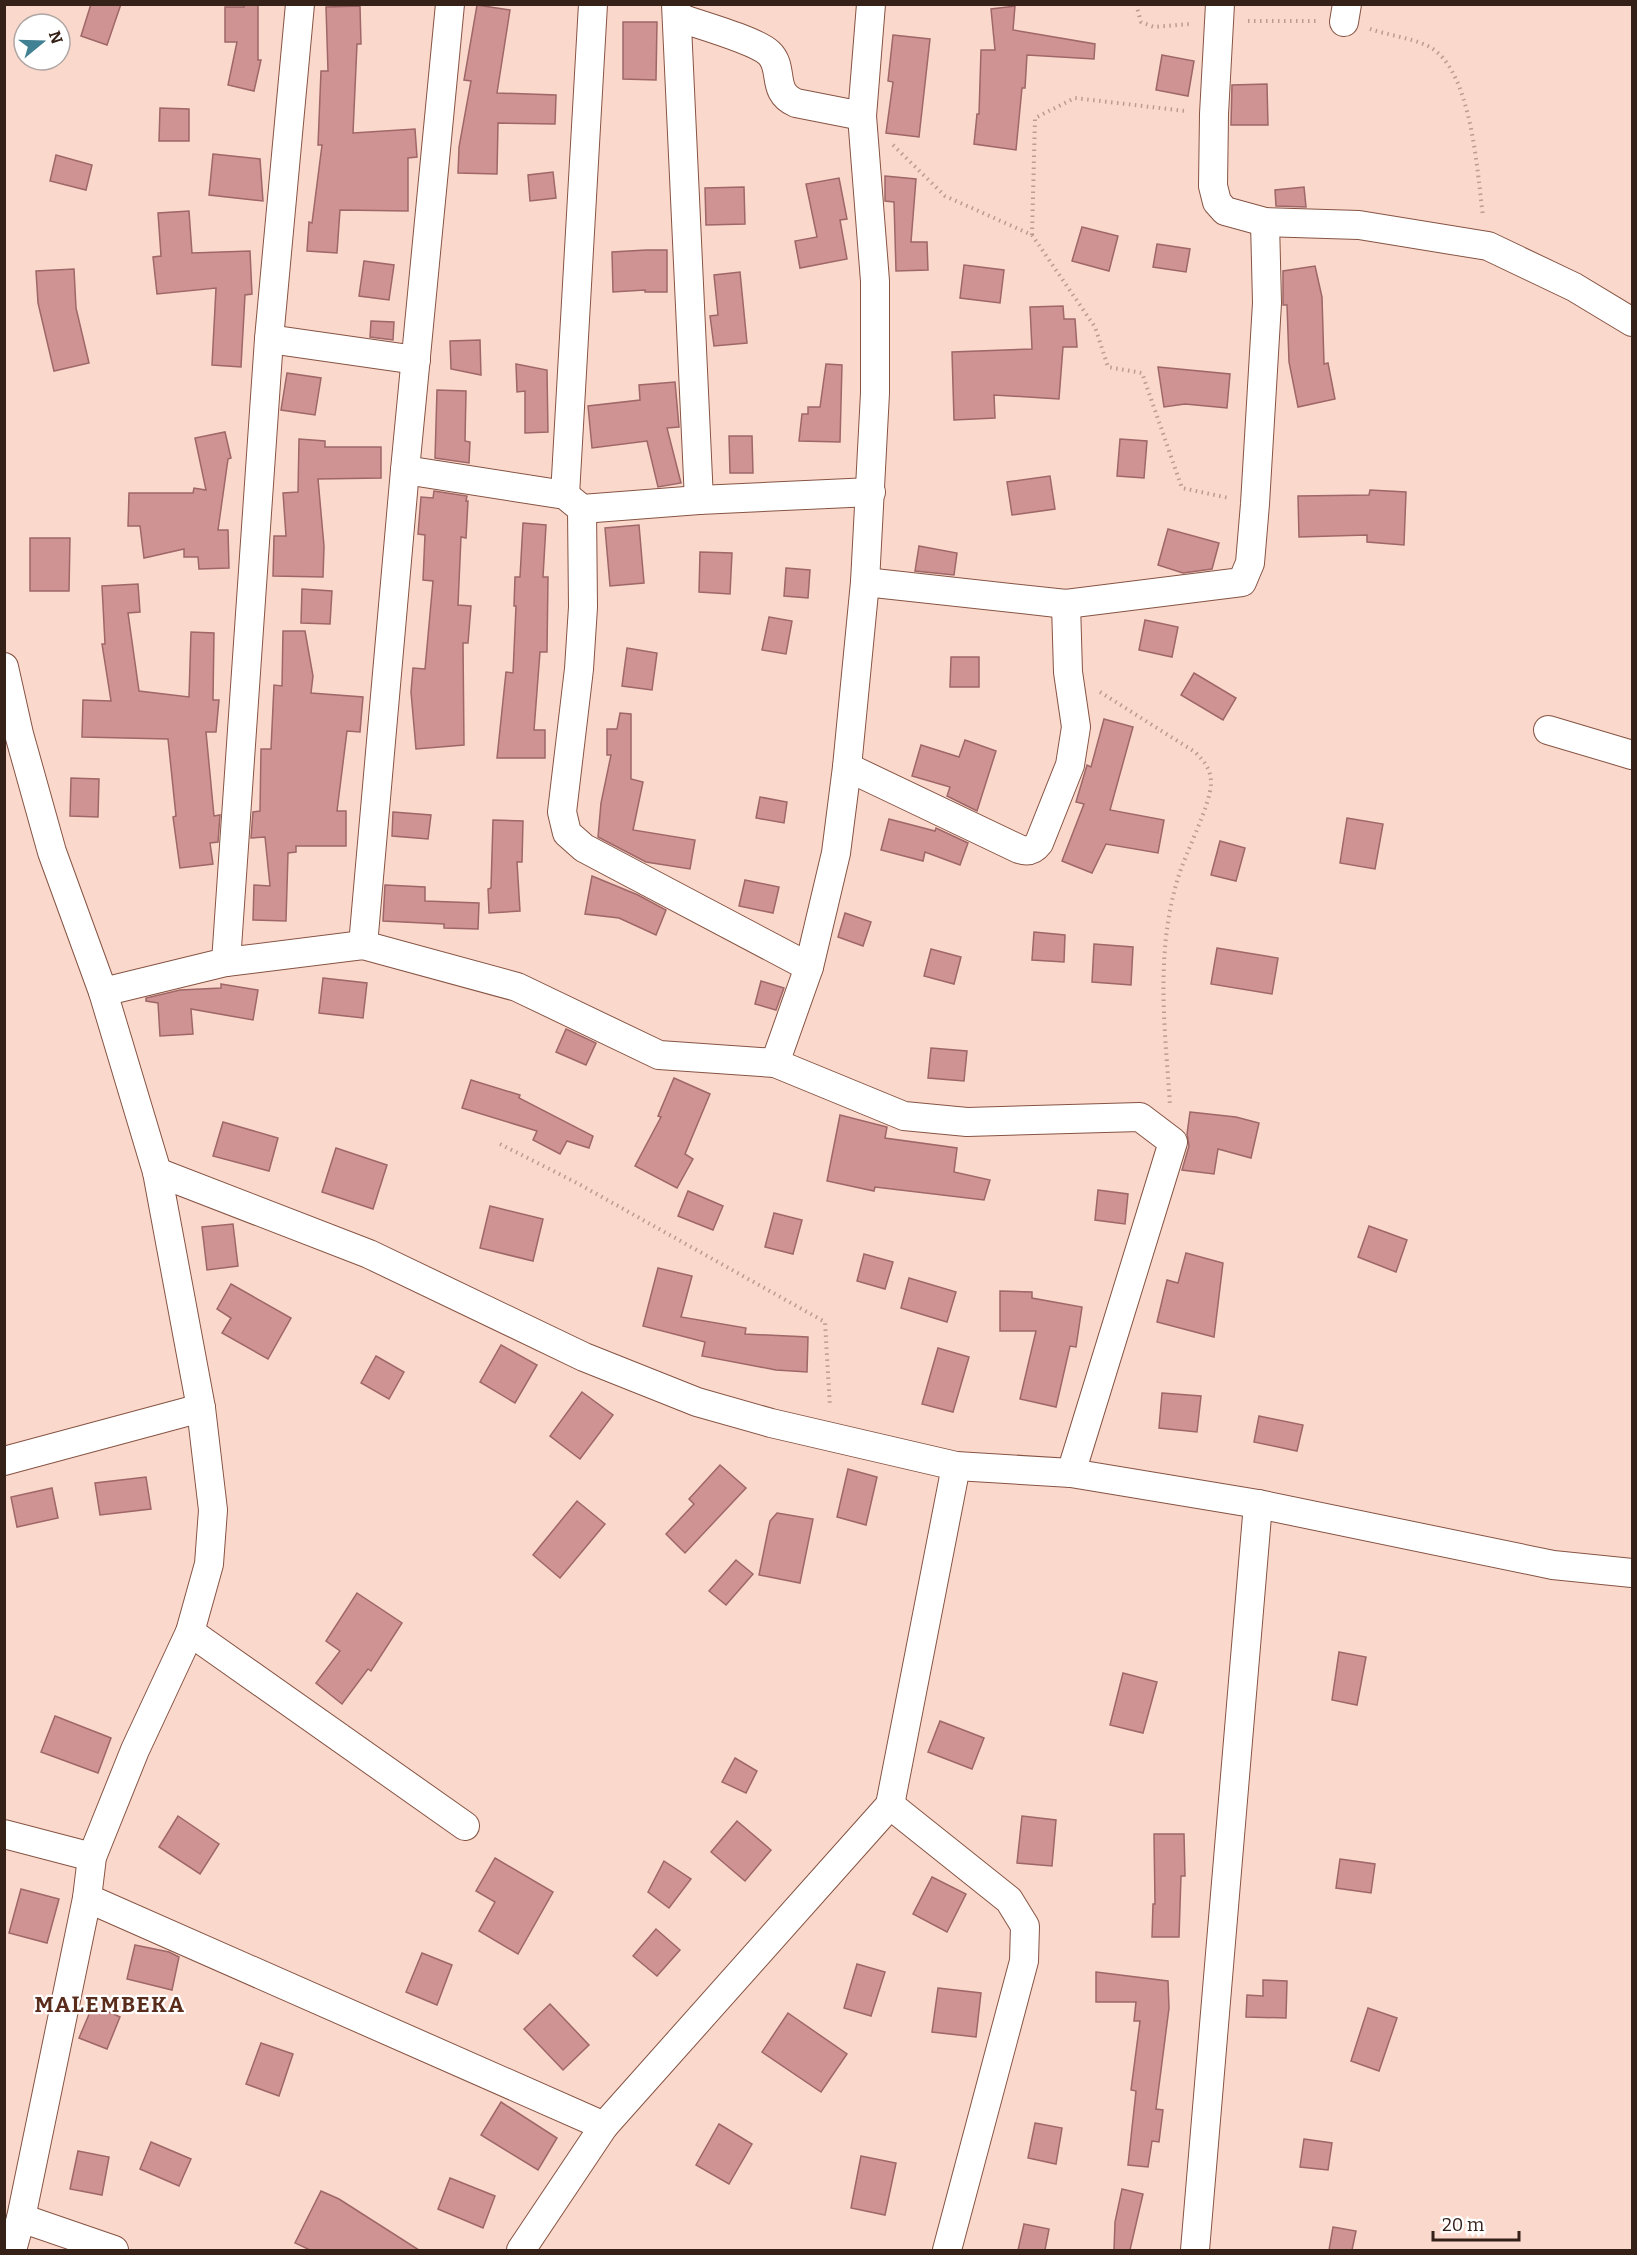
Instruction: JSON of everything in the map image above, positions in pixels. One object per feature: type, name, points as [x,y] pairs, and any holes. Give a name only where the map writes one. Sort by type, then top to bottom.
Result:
[{"type":"street","points":[[226,962],[269,339],[300,4]]},
{"type":"street","points":[[363,945],[405,470],[450,4]]},
{"type":"street","points":[[593,4],[574,502],[583,607],[580,658],[562,812],[567,833],[584,848],[809,967]]},
{"type":"street","points":[[775,1063],[809,967],[836,853],[865,582],[875,393],[875,281],[862,116],[872,4]]},
{"type":"street","points":[[699,500],[678,87],[677,11],[757,45],[770,54],[781,91],[787,100],[796,104],[862,116]]},
{"type":"street","points":[[1219,13],[1213,186],[1217,202],[1225,211],[1265,222],[1359,225],[1488,246],[1574,287],[1632,322]]},
{"type":"street","points":[[865,582],[1066,604],[1242,582],[1250,563],[1256,504],[1267,303],[1265,222]]},
{"type":"street","points":[[269,339],[416,360]]},
{"type":"street","points":[[405,470],[574,502],[699,500],[871,492]]},
{"type":"street","points":[[847,767],[1019,849],[1027,851],[1034,849],[1039,843],[1070,765],[1076,727],[1068,672],[1066,604]]},
{"type":"street","points":[[4,668],[19,734],[52,852],[103,992],[157,1172],[201,1408],[213,1510],[209,1564],[190,1632],[135,1750],[92,1857],[87,1898],[21,2218],[12,2250]]},
{"type":"street","points":[[1548,730],[1632,755]]},
{"type":"street","points":[[103,992],[226,962],[363,945],[517,987],[659,1055],[775,1063],[904,1116],[967,1122],[1140,1117],[1173,1142],[1071,1473]]},
{"type":"street","points":[[157,1172],[369,1254],[584,1357],[687,1398],[832,1438],[956,1466],[1071,1473],[1258,1504],[1553,1565],[1632,1573]]},
{"type":"street","points":[[4,1461],[201,1408]]},
{"type":"street","points":[[521,2250],[604,2126],[890,1805],[956,1466]]},
{"type":"street","points":[[1195,2250],[1258,1504]]},
{"type":"street","points":[[190,1632],[465,1826]]},
{"type":"street","points":[[890,1805],[1009,1900],[1025,1926],[1024,1961],[947,2250]]},
{"type":"street","points":[[4,1834],[92,1857]]},
{"type":"street","points":[[87,1898],[604,2126]]},
{"type":"street","points":[[21,2218],[114,2250]]},
{"type":"path","points":[[1136,4],[1141,22],[1154,27],[1219,13],[1346,13],[1429,46],[1451,67],[1468,111],[1488,246]]},
{"type":"path","points":[[1032,235],[1035,118],[1075,98],[1214,114]]},
{"type":"path","points":[[862,116],[945,196],[1032,235],[1095,327],[1108,367],[1142,372],[1182,488],[1256,504]]},
{"type":"path","points":[[1068,672],[1195,752],[1206,763],[1211,783],[1177,881],[1166,931],[1162,984],[1173,1142]]},
{"type":"path","points":[[500,1144],[577,1183],[825,1322],[832,1438]]},
{"type":"building","points":[[91,4],[121,4],[107,45],[81,36]]},
{"type":"building","points":[[245,4],[258,4],[258,60],[261,60],[254,91],[228,85],[237,42],[225,42],[225,7],[244,7]]},
{"type":"building","points":[[477,5],[510,10],[497,93],[556,95],[555,124],[498,123],[497,174],[458,173],[459,147],[471,81],[464,80]]},
{"type":"building","points":[[360,6],[361,44],[357,44],[353,133],[415,129],[417,157],[408,158],[408,211],[340,210],[337,253],[307,251],[309,222],[312,223],[322,145],[318,145],[321,71],[328,71],[326,7]]},
{"type":"building","points":[[1015,6],[1013,30],[1095,44],[1094,59],[1027,55],[1025,88],[1022,88],[1016,150],[974,144],[977,114],[979,114],[981,50],[995,50],[991,9]]},
{"type":"building","points":[[623,22],[657,22],[656,80],[623,79]]},
{"type":"building","points":[[893,35],[930,39],[919,137],[886,133],[893,82],[888,81]]},
{"type":"building","points":[[1162,55],[1194,61],[1188,96],[1156,90]]},
{"type":"building","points":[[1267,84],[1268,125],[1231,125],[1232,85]]},
{"type":"building","points":[[160,108],[189,109],[189,141],[159,141]]},
{"type":"building","points":[[213,154],[260,159],[263,201],[209,195]]},
{"type":"building","points":[[56,155],[92,165],[86,190],[50,181]]},
{"type":"building","points":[[553,172],[556,198],[530,201],[528,175]]},
{"type":"building","points":[[885,176],[916,179],[911,242],[927,242],[928,270],[896,271],[894,202],[885,201]]},
{"type":"building","points":[[839,178],[847,219],[840,220],[847,259],[800,268],[795,241],[817,237],[806,184]]},
{"type":"building","points":[[744,187],[745,224],[706,225],[705,188]]},
{"type":"building","points":[[1304,187],[1306,207],[1276,206],[1275,190]]},
{"type":"building","points":[[189,211],[192,253],[250,251],[252,294],[245,295],[241,367],[212,365],[216,288],[157,294],[153,257],[161,256],[158,213]]},
{"type":"building","points":[[1082,227],[1118,236],[1109,271],[1072,261]]},
{"type":"building","points":[[1157,244],[1190,249],[1186,272],[1153,267]]},
{"type":"building","points":[[667,250],[667,292],[645,292],[645,290],[613,292],[612,252]]},
{"type":"building","points":[[364,261],[394,265],[389,300],[359,296]]},
{"type":"building","points":[[964,265],[1004,270],[1000,303],[960,298]]},
{"type":"building","points":[[1315,266],[1322,297],[1324,364],[1328,363],[1335,399],[1298,407],[1289,362],[1287,305],[1283,305],[1283,271]]},
{"type":"building","points":[[74,269],[76,308],[89,363],[54,371],[38,303],[36,271]]},
{"type":"building","points":[[740,272],[747,343],[714,346],[710,316],[718,315],[714,275]]},
{"type":"building","points":[[1063,306],[1064,319],[1075,319],[1077,347],[1063,347],[1059,399],[994,395],[995,418],[954,420],[952,352],[1032,349],[1030,307]]},
{"type":"building","points":[[371,321],[394,322],[393,340],[370,337]]},
{"type":"building","points":[[480,340],[481,375],[451,369],[450,341]]},
{"type":"building","points":[[516,364],[547,370],[548,432],[525,433],[525,391],[517,392]]},
{"type":"building","points":[[826,364],[842,365],[840,442],[799,441],[802,414],[808,414],[808,407],[820,407]]},
{"type":"building","points":[[1158,367],[1230,374],[1227,408],[1185,404],[1164,407]]},
{"type":"building","points":[[287,373],[321,378],[315,415],[281,410]]},
{"type":"building","points":[[675,382],[679,427],[667,428],[681,483],[658,487],[647,441],[592,448],[588,406],[640,400],[639,385]]},
{"type":"building","points":[[437,390],[466,391],[465,441],[470,442],[469,463],[435,458]]},
{"type":"building","points":[[225,432],[231,458],[228,459],[218,530],[228,530],[229,568],[199,569],[198,557],[184,557],[184,549],[144,558],[140,526],[128,526],[129,493],[193,493],[194,488],[206,490],[195,438]]},
{"type":"building","points":[[729,436],[752,436],[753,473],[730,473]]},
{"type":"building","points":[[299,439],[325,441],[325,447],[381,447],[381,478],[318,479],[324,546],[323,577],[273,576],[274,536],[286,536],[283,493],[298,492]]},
{"type":"building","points":[[1120,439],[1147,441],[1144,478],[1117,476]]},
{"type":"building","points":[[1050,476],[1055,509],[1012,515],[1007,482]]},
{"type":"building","points":[[1370,490],[1406,492],[1404,545],[1367,542],[1367,535],[1299,537],[1298,496],[1369,495]]},
{"type":"building","points":[[434,491],[467,496],[466,501],[468,501],[466,538],[461,537],[458,605],[471,606],[468,643],[463,643],[464,745],[416,749],[411,692],[413,668],[425,669],[433,581],[423,580],[425,535],[418,534],[421,497],[433,498]]},
{"type":"building","points":[[523,523],[546,525],[543,577],[548,577],[547,652],[540,652],[534,730],[545,730],[545,758],[497,758],[506,672],[513,673],[515,577],[520,577]]},
{"type":"building","points":[[639,525],[644,583],[610,586],[605,528]]},
{"type":"building","points":[[1168,529],[1219,543],[1212,569],[1183,573],[1158,565]]},
{"type":"building","points":[[30,538],[70,538],[69,591],[30,591]]},
{"type":"building","points":[[919,546],[957,553],[954,575],[915,571]]},
{"type":"building","points":[[700,552],[732,553],[730,594],[699,592]]},
{"type":"building","points":[[786,568],[810,570],[808,598],[784,596]]},
{"type":"building","points":[[138,584],[140,612],[128,613],[139,691],[189,697],[191,632],[214,633],[213,700],[219,700],[216,732],[206,732],[214,816],[220,815],[218,842],[210,843],[213,864],[180,868],[173,817],[176,816],[168,739],[82,737],[83,700],[111,701],[102,644],[105,644],[102,586]]},
{"type":"building","points":[[302,589],[332,591],[330,624],[301,623]]},
{"type":"building","points":[[769,617],[792,621],[786,654],[762,650]]},
{"type":"building","points":[[1145,620],[1178,627],[1172,657],[1139,650]]},
{"type":"building","points":[[283,631],[305,631],[313,676],[311,693],[363,697],[360,732],[347,731],[337,811],[346,811],[346,846],[296,846],[296,852],[288,853],[286,921],[253,920],[254,885],[270,886],[265,837],[251,838],[253,812],[260,811],[261,749],[271,749],[274,685],[282,686]]},
{"type":"building","points":[[627,648],[657,653],[652,690],[622,686]]},
{"type":"building","points":[[951,657],[979,657],[979,687],[950,687]]},
{"type":"building","points":[[1194,673],[1236,698],[1223,720],[1181,695]]},
{"type":"building","points":[[620,713],[631,714],[631,779],[643,782],[633,830],[695,840],[690,869],[646,862],[598,837],[601,803],[611,755],[607,755],[607,729],[617,729]]},
{"type":"building","points":[[1104,719],[1133,727],[1110,810],[1164,820],[1158,853],[1106,844],[1092,873],[1062,861],[1084,804],[1076,802],[1087,765],[1091,767]]},
{"type":"building","points":[[965,740],[996,751],[977,811],[947,796],[950,787],[912,776],[921,745],[959,757]]},
{"type":"building","points":[[71,778],[99,779],[98,817],[70,816]]},
{"type":"building","points":[[760,797],[787,802],[784,823],[756,818]]},
{"type":"building","points":[[393,812],[431,815],[428,839],[392,836]]},
{"type":"building","points":[[1347,818],[1383,824],[1375,869],[1340,863]]},
{"type":"building","points":[[889,819],[935,831],[936,828],[968,843],[960,865],[925,852],[923,861],[881,850]]},
{"type":"building","points":[[493,820],[523,821],[522,862],[517,862],[520,911],[489,913],[488,889],[491,888]]},
{"type":"building","points":[[1220,841],[1245,848],[1236,881],[1211,875]]},
{"type":"building","points":[[592,876],[638,895],[666,910],[656,935],[619,918],[585,914]]},
{"type":"building","points":[[745,880],[779,887],[773,913],[739,906]]},
{"type":"building","points":[[385,885],[425,887],[425,901],[479,903],[478,929],[444,928],[444,924],[383,921]]},
{"type":"building","points":[[845,913],[871,922],[863,946],[838,937]]},
{"type":"building","points":[[1034,932],[1065,935],[1064,962],[1032,960]]},
{"type":"building","points":[[1094,944],[1133,947],[1131,985],[1092,982]]},
{"type":"building","points":[[1217,948],[1278,958],[1272,994],[1211,984]]},
{"type":"building","points":[[931,949],[961,957],[954,984],[924,976]]},
{"type":"building","points":[[323,978],[367,983],[363,1018],[319,1013]]},
{"type":"building","points":[[761,981],[784,988],[776,1010],[755,1004]]},
{"type":"building","points":[[221,984],[258,990],[253,1020],[191,1009],[193,1034],[160,1036],[158,1003],[146,1001],[146,998],[180,990],[221,988]]},
{"type":"building","points":[[566,1029],[596,1043],[586,1065],[556,1052]]},
{"type":"building","points":[[931,1048],[967,1051],[964,1081],[928,1078]]},
{"type":"building","points":[[674,1078],[710,1094],[685,1154],[693,1159],[677,1188],[635,1166],[661,1117],[658,1116]]},
{"type":"building","points":[[471,1080],[520,1095],[519,1098],[593,1136],[589,1148],[567,1141],[560,1154],[533,1140],[537,1131],[462,1108]]},
{"type":"building","points":[[1190,1112],[1236,1117],[1259,1123],[1251,1158],[1218,1149],[1214,1174],[1182,1170],[1189,1146],[1187,1134]]},
{"type":"building","points":[[840,1115],[887,1127],[885,1138],[957,1148],[954,1172],[990,1180],[984,1200],[875,1187],[874,1191],[827,1181]]},
{"type":"building","points":[[223,1122],[278,1138],[269,1171],[213,1156]]},
{"type":"building","points":[[336,1148],[387,1165],[373,1209],[322,1192]]},
{"type":"building","points":[[1098,1190],[1128,1194],[1125,1224],[1095,1220]]},
{"type":"building","points":[[688,1191],[723,1206],[713,1230],[678,1216]]},
{"type":"building","points":[[490,1206],[543,1219],[533,1261],[480,1248]]},
{"type":"building","points":[[774,1213],[802,1220],[793,1254],[765,1247]]},
{"type":"building","points":[[233,1224],[238,1266],[207,1270],[202,1227]]},
{"type":"building","points":[[1369,1226],[1407,1240],[1396,1272],[1358,1257]]},
{"type":"building","points":[[1186,1253],[1223,1263],[1214,1337],[1157,1322],[1167,1280],[1178,1283]]},
{"type":"building","points":[[864,1254],[893,1262],[885,1289],[857,1281]]},
{"type":"building","points":[[658,1268],[692,1276],[681,1317],[746,1328],[745,1334],[808,1337],[807,1372],[776,1370],[702,1356],[705,1342],[643,1326]]},
{"type":"building","points":[[909,1278],[956,1292],[947,1322],[901,1308]]},
{"type":"building","points":[[231,1284],[291,1318],[268,1359],[222,1333],[231,1318],[217,1309]]},
{"type":"building","points":[[1000,1291],[1032,1292],[1032,1298],[1082,1307],[1076,1347],[1070,1346],[1056,1407],[1020,1399],[1036,1331],[1000,1331]]},
{"type":"building","points":[[501,1345],[537,1365],[515,1403],[480,1382]]},
{"type":"building","points":[[938,1348],[969,1357],[953,1412],[922,1404]]},
{"type":"building","points":[[376,1356],[404,1372],[389,1399],[361,1383]]},
{"type":"building","points":[[582,1392],[613,1415],[580,1459],[550,1436]]},
{"type":"building","points":[[1162,1393],[1201,1396],[1197,1432],[1159,1428]]},
{"type":"building","points":[[1259,1416],[1303,1425],[1297,1451],[1254,1442]]},
{"type":"building","points":[[720,1465],[746,1488],[685,1553],[666,1534],[694,1504],[689,1499]]},
{"type":"building","points":[[848,1469],[877,1477],[866,1525],[837,1517]]},
{"type":"building","points":[[146,1477],[151,1509],[100,1515],[95,1483]]},
{"type":"building","points":[[52,1488],[58,1518],[17,1527],[11,1497]]},
{"type":"building","points":[[577,1501],[605,1524],[560,1578],[533,1555]]},
{"type":"building","points":[[777,1513],[813,1519],[800,1583],[759,1575],[770,1521]]},
{"type":"building","points":[[736,1560],[753,1574],[726,1605],[709,1591]]},
{"type":"building","points":[[357,1593],[402,1623],[371,1671],[368,1669],[342,1704],[316,1683],[340,1651],[326,1641]]},
{"type":"building","points":[[1339,1652],[1366,1657],[1357,1705],[1332,1700]]},
{"type":"building","points":[[1123,1673],[1157,1682],[1143,1733],[1110,1725]]},
{"type":"building","points":[[55,1716],[111,1738],[98,1773],[41,1752]]},
{"type":"building","points":[[940,1721],[984,1738],[972,1769],[928,1752]]},
{"type":"building","points":[[735,1758],[757,1771],[746,1793],[722,1782]]},
{"type":"building","points":[[178,1816],[219,1844],[200,1874],[159,1847]]},
{"type":"building","points":[[1022,1816],[1056,1820],[1052,1866],[1017,1863]]},
{"type":"building","points":[[737,1821],[771,1850],[745,1881],[711,1852]]},
{"type":"building","points":[[1154,1834],[1184,1834],[1185,1876],[1181,1876],[1179,1937],[1152,1937],[1153,1904],[1155,1904]]},
{"type":"building","points":[[495,1858],[553,1892],[518,1954],[479,1931],[495,1902],[476,1891]]},
{"type":"building","points":[[1340,1859],[1375,1864],[1371,1893],[1336,1888]]},
{"type":"building","points":[[664,1861],[691,1879],[669,1908],[648,1892]]},
{"type":"building","points":[[932,1877],[966,1894],[947,1932],[913,1914]]},
{"type":"building","points":[[21,1889],[59,1899],[47,1943],[9,1933]]},
{"type":"building","points":[[656,1929],[680,1950],[657,1976],[633,1956]]},
{"type":"building","points":[[135,1945],[169,1952],[179,1957],[172,1990],[127,1979]]},
{"type":"building","points":[[422,1953],[452,1965],[437,2005],[406,1992]]},
{"type":"building","points":[[857,1964],[885,1972],[871,2016],[844,2008]]},
{"type":"building","points":[[1096,1972],[1168,1981],[1169,2008],[1156,2109],[1163,2110],[1159,2142],[1152,2141],[1148,2167],[1128,2165],[1136,2091],[1131,2090],[1140,2021],[1134,2021],[1136,2002],[1096,2002]]},
{"type":"building","points":[[1263,1980],[1287,1981],[1286,2018],[1246,2017],[1247,1995],[1263,1996]]},
{"type":"building","points":[[938,1988],[981,1993],[976,2037],[932,2032]]},
{"type":"building","points":[[550,2004],[589,2045],[563,2070],[524,2029]]},
{"type":"building","points":[[93,2005],[120,2017],[107,2049],[79,2038]]},
{"type":"building","points":[[1368,2008],[1397,2018],[1379,2071],[1351,2061]]},
{"type":"building","points":[[788,2013],[847,2054],[821,2092],[762,2052]]},
{"type":"building","points":[[261,2043],[293,2054],[279,2096],[246,2084]]},
{"type":"building","points":[[501,2102],[557,2138],[538,2170],[481,2135]]},
{"type":"building","points":[[1035,2123],[1062,2128],[1056,2164],[1028,2158]]},
{"type":"building","points":[[719,2124],[752,2144],[729,2184],[696,2165]]},
{"type":"building","points":[[1304,2139],[1332,2143],[1328,2170],[1300,2167]]},
{"type":"building","points":[[151,2142],[191,2159],[179,2186],[140,2169]]},
{"type":"building","points":[[78,2151],[109,2157],[102,2195],[70,2189]]},
{"type":"building","points":[[861,2156],[896,2163],[885,2215],[851,2208]]},
{"type":"building","points":[[450,2178],[495,2196],[483,2228],[438,2209]]},
{"type":"building","points":[[1122,2189],[1143,2194],[1130,2250],[1114,2250],[1115,2222]]},
{"type":"building","points":[[321,2191],[339,2199],[419,2250],[310,2250],[295,2243]]},
{"type":"building","points":[[1024,2224],[1049,2229],[1045,2250],[1018,2250]]},
{"type":"building","points":[[1333,2227],[1356,2231],[1352,2250],[1329,2250]]},
{"type":"district","name":"MALEMBEKA","points":[[110,2004]]}]
